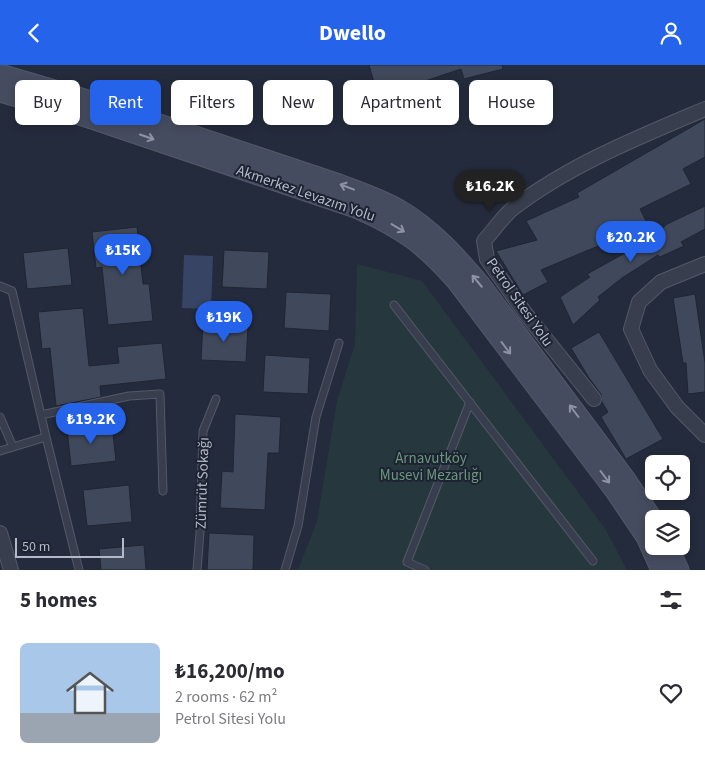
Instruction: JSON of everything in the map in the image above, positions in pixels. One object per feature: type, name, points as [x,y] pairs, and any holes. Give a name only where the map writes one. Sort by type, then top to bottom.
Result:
[{"type":"main road","name":"Akmerkez Levazım Yolu","points":[[0,75],[72,95],[339,184],[379,199],[415,220],[457,257],[480,284],[646,510]]},
{"type":"main road","name":"Akmerkez Levazım Yolu","points":[[0,92],[77,114],[356,208],[385,220],[412,237],[437,259],[457,282],[615,491],[646,537],[661,570]]},
{"type":"main road","points":[[672,555],[679,570]]},
{"type":"street","name":"Petrol Sitesi Yolu","points":[[594,399],[525,313],[487,259],[484,241],[511,211],[558,178],[634,139],[705,109]]},
{"type":"street","points":[[705,264],[661,282],[639,302],[631,329],[650,370],[677,407],[705,435]]},
{"type":"street","points":[[0,533],[11,570]]},
{"type":"lane","points":[[0,286],[12,291],[79,570]]},
{"type":"lane","points":[[394,305],[593,561]]},
{"type":"lane","points":[[285,570],[298,526],[316,417],[339,343]]},
{"type":"lane","points":[[41,415],[129,396],[160,394],[163,491]]},
{"type":"lane","name":"Zümrüt Sokağı","points":[[196,570],[200,533],[203,431],[216,399]]},
{"type":"lane","points":[[425,570],[407,562],[470,402]]},
{"type":"lane","points":[[0,417],[13,447]]},
{"type":"lane","points":[[0,451],[46,437]]},
{"type":"green space","name":"Arnavutköy Musevi Mezarlığı","points":[[357,264],[422,281],[606,530],[627,570],[298,570],[317,521],[337,401],[355,344]]},
{"type":"water","points":[[184,255],[213,256],[211,309],[182,308]]},
{"type":"building","points":[[369,65],[502,65],[503,69],[464,79],[461,69],[428,80],[373,80]]},
{"type":"building","points":[[705,119],[705,157],[683,169],[691,184],[640,209],[648,225],[541,270],[548,282],[523,295],[496,251],[537,240],[526,221],[579,197],[577,193]]},
{"type":"building","points":[[705,206],[705,229],[681,242],[684,246],[660,257],[658,255],[622,278],[598,297],[600,300],[573,325],[560,297],[590,277],[587,274],[654,237],[667,224]]},
{"type":"building","points":[[137,227],[143,284],[149,284],[153,321],[108,325],[102,267],[96,268],[92,232]]},
{"type":"building","points":[[68,248],[72,285],[27,289],[23,253]]},
{"type":"building","points":[[224,250],[269,252],[267,289],[222,287]]},
{"type":"building","points":[[286,292],[331,294],[329,331],[284,328]]},
{"type":"building","points":[[695,294],[705,363],[705,392],[688,394],[686,363],[683,363],[673,298]]},
{"type":"building","points":[[83,308],[89,366],[119,363],[117,347],[162,343],[166,379],[100,386],[101,397],[56,406],[50,348],[42,349],[38,312]]},
{"type":"building","points":[[203,323],[248,326],[246,362],[201,360]]},
{"type":"building","points":[[599,332],[663,439],[626,459],[601,417],[608,412],[602,402],[601,394],[571,348]]},
{"type":"building","points":[[265,355],[310,358],[308,394],[263,392]]},
{"type":"building","points":[[235,414],[281,417],[279,453],[268,453],[265,510],[220,508],[222,471],[233,472]]},
{"type":"building","points":[[112,425],[116,461],[71,466],[67,429]]},
{"type":"building","points":[[129,485],[132,522],[87,526],[83,490]]},
{"type":"building","points":[[209,533],[254,535],[253,570],[207,570]]},
{"type":"building","points":[[144,545],[146,570],[101,570],[99,549]]}]
